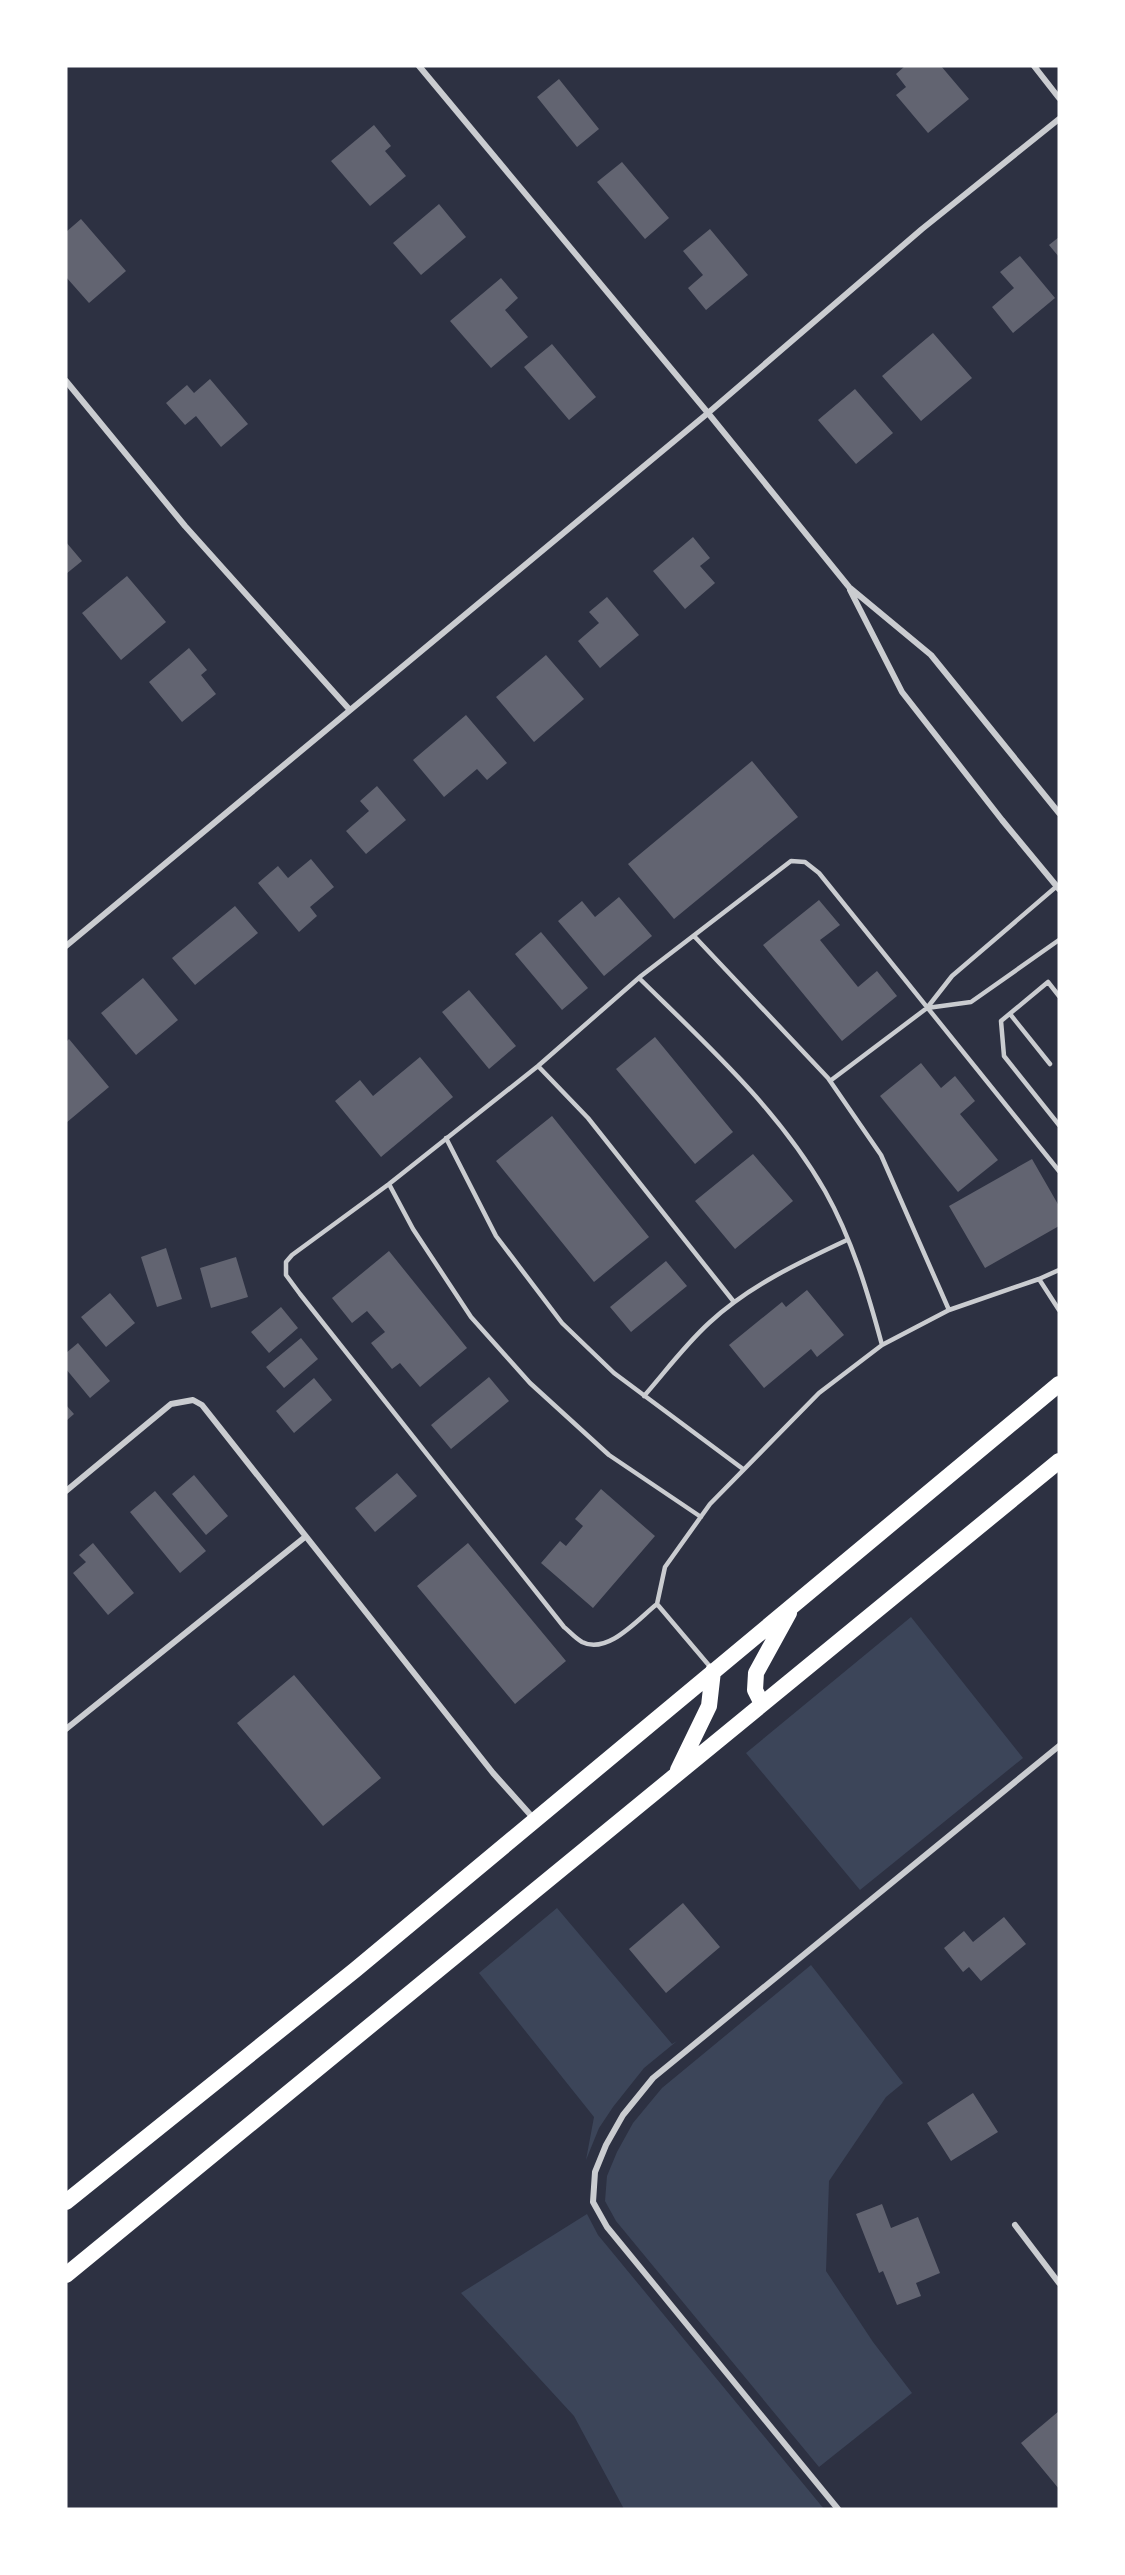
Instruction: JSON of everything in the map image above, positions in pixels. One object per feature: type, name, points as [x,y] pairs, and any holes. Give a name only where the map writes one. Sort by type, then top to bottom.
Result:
[{"type":"highway","points":[[66,2202],[356,1970],[1059,1384]]},
{"type":"highway","points":[[66,2275],[1059,1461]]},
{"type":"highway","points":[[762,1704],[755,1690],[756,1673],[794,1604]]},
{"type":"highway","points":[[675,1776],[709,1706],[714,1671]]},
{"type":"street","points":[[419,66],[708,413],[849,587],[932,655],[1059,813]]},
{"type":"street","points":[[1034,66],[1059,98]]},
{"type":"street","points":[[66,946],[708,413],[922,229],[1059,119]]},
{"type":"street","points":[[66,381],[186,526],[349,709]]},
{"type":"street","points":[[849,587],[902,692],[1002,820],[1058,887]]},
{"type":"street","points":[[66,1491],[171,1404],[193,1400],[202,1405],[304,1537],[493,1773],[536,1820]]},
{"type":"street","points":[[66,1729],[304,1537]]},
{"type":"street","points":[[838,2509],[607,2228],[593,2202],[595,2172],[606,2145],[623,2115],[653,2078],[1059,1746]]},
{"type":"street","points":[[1015,2225],[1059,2283]]},
{"type":"lane","points":[[1059,1172],[819,873],[805,861],[791,861],[639,978],[538,1066],[389,1184],[292,1255],[286,1262],[286,1275],[564,1626],[581,1641],[594,1645],[608,1642],[657,1604],[665,1567],[701,1517],[743,1469],[819,1393],[882,1345],[949,1310],[1059,1270]]},
{"type":"lane","points":[[830,1081],[927,1008],[952,976],[1058,887]]},
{"type":"lane","points":[[694,936],[830,1081],[881,1155],[949,1310]]},
{"type":"lane","points":[[927,1008],[971,1002],[1059,940]]},
{"type":"lane","points":[[639,978],[717,1054],[776,1120],[825,1192],[863,1276],[882,1345]]},
{"type":"lane","points":[[1059,996],[1048,982],[1001,1021],[1004,1056],[1059,1125]]},
{"type":"lane","points":[[1010,1014],[1050,1064]]},
{"type":"lane","points":[[538,1066],[588,1118],[735,1302]]},
{"type":"lane","points":[[446,1138],[496,1236],[562,1323],[614,1373],[743,1469]]},
{"type":"lane","points":[[389,1184],[413,1229],[471,1317],[530,1383],[609,1455],[701,1517]]},
{"type":"lane","points":[[644,1396],[708,1324],[735,1302],[785,1269],[847,1240]]},
{"type":"lane","points":[[1039,1279],[1059,1310]]},
{"type":"lane","points":[[657,1604],[714,1671]]},
{"type":"shaded area","points":[[911,1617],[1023,1758],[860,1890],[746,1753]]},
{"type":"shaded area","points":[[557,1908],[672,2044],[677,2041],[644,2068],[613,2107],[599,2128],[586,2160],[594,2117],[479,1973]]},
{"type":"shaded area","points":[[811,1965],[903,2083],[886,2097],[829,2181],[826,2271],[873,2342],[912,2393],[819,2467],[616,2221],[605,2201],[607,2176],[617,2152],[633,2123],[662,2088]]},
{"type":"shaded area","points":[[587,2214],[598,2235],[824,2509],[624,2509],[574,2416],[461,2293]]},
{"type":"building","points":[[905,66],[941,66],[969,99],[928,133],[896,95],[906,87],[896,74]]},
{"type":"building","points":[[559,79],[599,129],[577,147],[537,97]]},
{"type":"building","points":[[374,125],[391,146],[385,151],[406,176],[370,206],[331,161]]},
{"type":"building","points":[[622,162],[669,218],[645,239],[597,182]]},
{"type":"building","points":[[439,204],[466,237],[421,275],[393,243]]},
{"type":"building","points":[[81,219],[126,271],[89,303],[66,277],[66,232]]},
{"type":"building","points":[[710,229],[748,275],[706,310],[688,288],[703,275],[683,251]]},
{"type":"building","points":[[1059,237],[1059,257],[1049,245]]},
{"type":"building","points":[[1020,256],[1055,298],[1013,333],[992,307],[1014,288],[1000,272]]},
{"type":"building","points":[[501,278],[518,298],[505,310],[528,337],[491,368],[450,321]]},
{"type":"building","points":[[933,333],[972,378],[921,421],[882,376]]},
{"type":"building","points":[[552,344],[596,397],[569,420],[524,367]]},
{"type":"building","points":[[210,379],[248,424],[221,447],[196,416],[185,425],[166,403],[187,385],[194,393]]},
{"type":"building","points":[[855,389],[893,433],[856,464],[818,420]]},
{"type":"building","points":[[693,537],[710,558],[700,566],[715,583],[685,609],[653,571]]},
{"type":"building","points":[[66,542],[82,561],[66,574]]},
{"type":"building","points":[[127,576],[166,622],[121,660],[82,613]]},
{"type":"building","points":[[607,597],[639,635],[600,668],[578,641],[599,623],[589,612]]},
{"type":"building","points":[[189,648],[207,670],[201,675],[216,694],[182,722],[149,682]]},
{"type":"building","points":[[546,655],[584,699],[534,742],[496,697]]},
{"type":"building","points":[[466,715],[507,763],[487,780],[477,769],[444,797],[413,760]]},
{"type":"building","points":[[752,761],[798,817],[674,919],[628,864]]},
{"type":"building","points":[[377,786],[406,820],[366,854],[346,831],[369,811],[360,801]]},
{"type":"building","points":[[311,859],[334,887],[310,907],[317,916],[299,932],[258,883],[278,866],[288,878]]},
{"type":"building","points":[[619,897],[652,936],[604,976],[558,921],[582,901],[595,917]]},
{"type":"building","points":[[819,900],[840,925],[820,940],[858,987],[877,971],[897,996],[842,1041],[763,945]]},
{"type":"building","points":[[235,906],[258,933],[195,985],[172,958]]},
{"type":"building","points":[[541,932],[588,988],[562,1010],[515,954]]},
{"type":"building","points":[[143,978],[178,1020],[136,1055],[101,1013]]},
{"type":"building","points":[[469,990],[516,1046],[489,1069],[442,1012]]},
{"type":"building","points":[[655,1037],[733,1132],[695,1164],[616,1069]]},
{"type":"building","points":[[69,1039],[109,1087],[66,1123],[66,1042]]},
{"type":"building","points":[[420,1057],[453,1097],[381,1157],[335,1101],[360,1080],[373,1096]]},
{"type":"building","points":[[921,1063],[941,1088],[955,1076],[975,1101],[960,1114],[998,1160],[958,1192],[880,1096]]},
{"type":"building","points":[[552,1116],[649,1237],[594,1282],[496,1161]]},
{"type":"building","points":[[753,1154],[793,1201],[735,1249],[695,1201]]},
{"type":"building","points":[[1032,1159],[1059,1206],[1059,1226],[985,1268],[949,1206]]},
{"type":"building","points":[[166,1248],[182,1299],[157,1307],[141,1257]]},
{"type":"building","points":[[389,1251],[467,1348],[420,1387],[400,1363],[392,1369],[371,1343],[385,1332],[367,1311],[352,1323],[332,1298]]},
{"type":"building","points":[[236,1257],[248,1297],[211,1308],[200,1268]]},
{"type":"building","points":[[666,1261],[687,1286],[631,1332],[610,1307]]},
{"type":"building","points":[[807,1290],[844,1335],[817,1357],[811,1349],[764,1388],[729,1345],[782,1302],[786,1307]]},
{"type":"building","points":[[110,1293],[135,1323],[106,1347],[81,1317]]},
{"type":"building","points":[[281,1307],[298,1328],[269,1353],[251,1332]]},
{"type":"building","points":[[301,1338],[318,1359],[284,1388],[266,1367]]},
{"type":"building","points":[[78,1343],[110,1381],[90,1398],[66,1369],[66,1353]]},
{"type":"building","points":[[489,1377],[509,1401],[451,1449],[431,1425]]},
{"type":"building","points":[[314,1378],[332,1400],[294,1433],[276,1411]]},
{"type":"building","points":[[66,1405],[74,1414],[66,1421]]},
{"type":"building","points":[[397,1473],[417,1496],[375,1532],[355,1508]]},
{"type":"building","points":[[194,1475],[228,1516],[206,1535],[172,1494]]},
{"type":"building","points":[[601,1489],[655,1536],[593,1608],[541,1563],[560,1541],[566,1546],[583,1526],[575,1519]]},
{"type":"building","points":[[155,1491],[206,1551],[180,1573],[130,1512]]},
{"type":"building","points":[[93,1543],[134,1593],[108,1615],[73,1573],[86,1562],[79,1555]]},
{"type":"building","points":[[468,1543],[566,1661],[515,1704],[417,1586]]},
{"type":"building","points":[[294,1675],[381,1778],[323,1826],[237,1723]]},
{"type":"building","points":[[683,1903],[720,1947],[666,1993],[629,1949]]},
{"type":"building","points":[[1004,1917],[1026,1944],[981,1981],[969,1967],[963,1972],[944,1948],[964,1931],[973,1942]]},
{"type":"building","points":[[973,2093],[998,2132],[951,2161],[927,2123]]},
{"type":"building","points":[[882,2204],[891,2228],[918,2217],[940,2273],[916,2283],[921,2296],[897,2305],[883,2271],[879,2273],[856,2214]]},
{"type":"building","points":[[1059,2411],[1059,2489],[1021,2443]]}]
